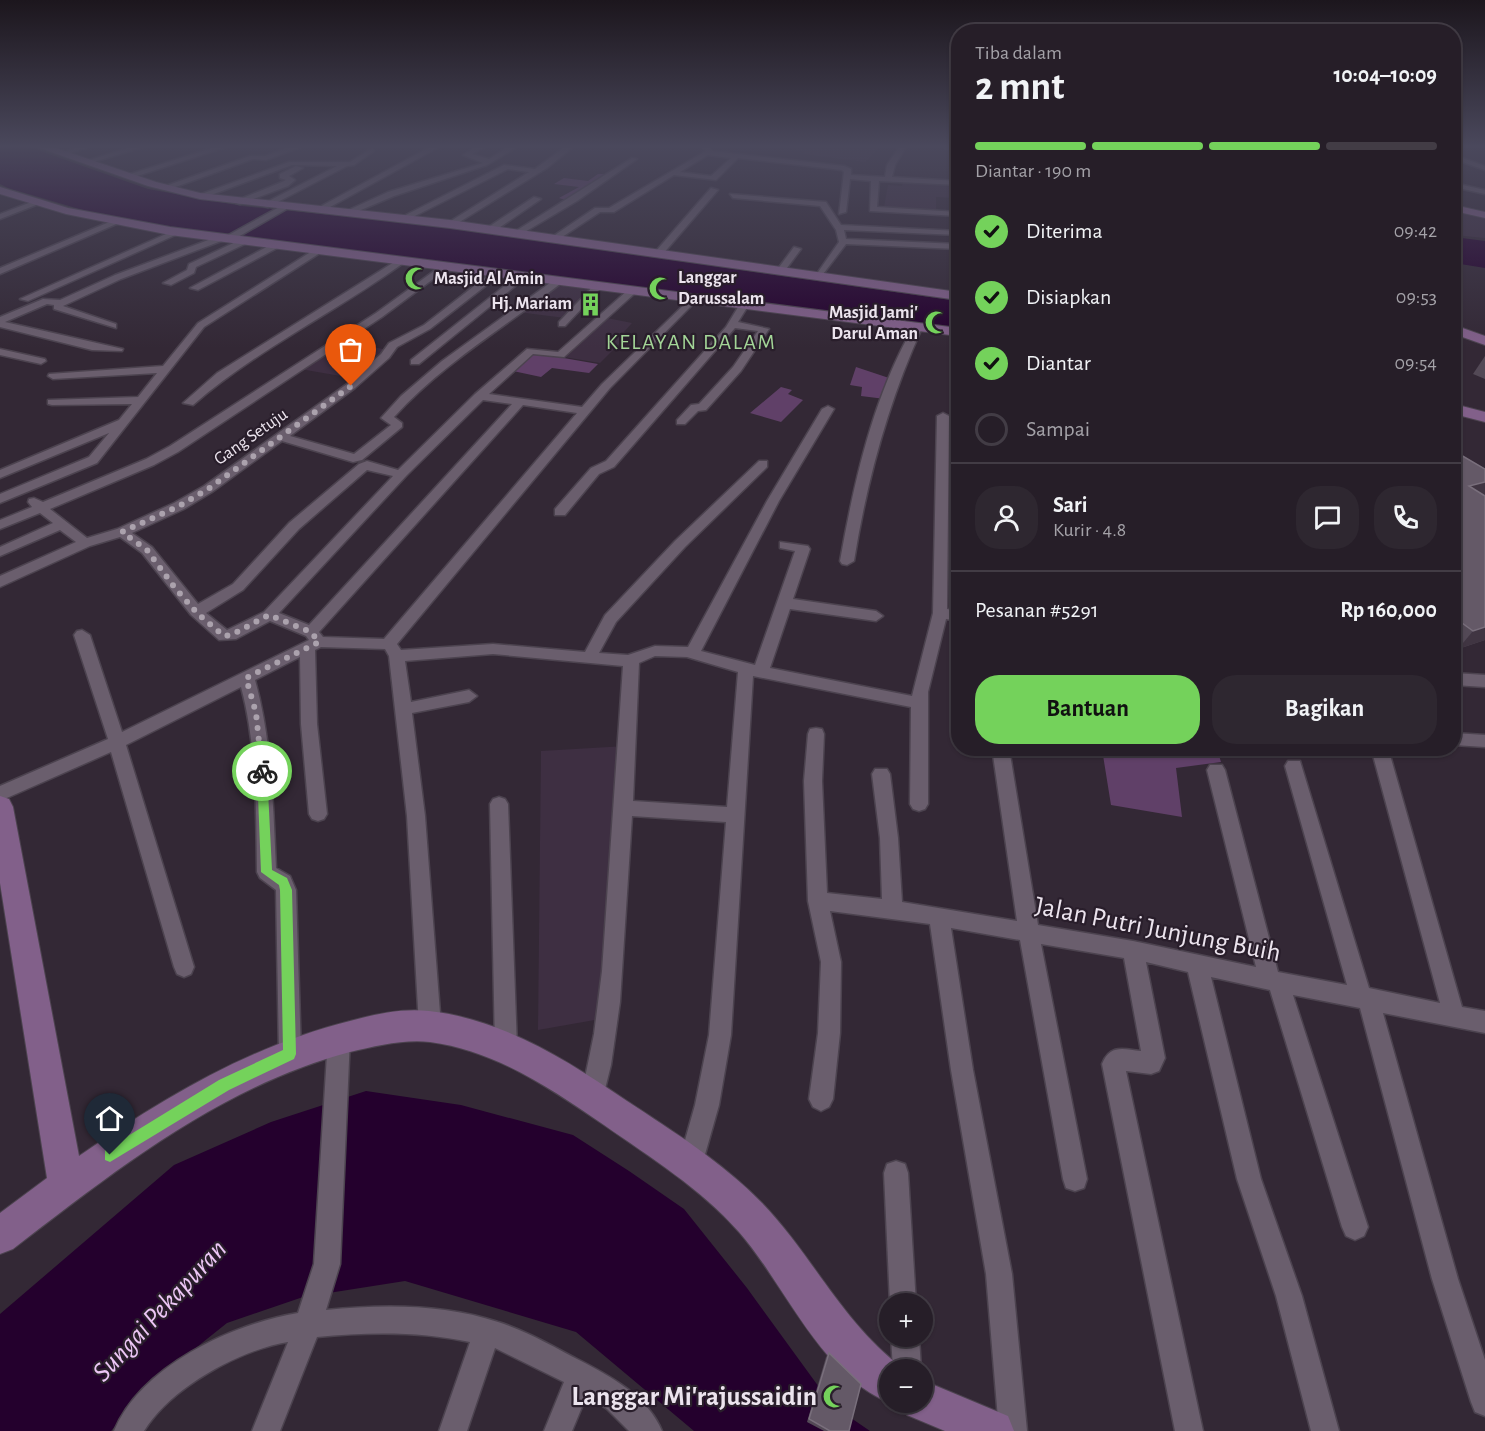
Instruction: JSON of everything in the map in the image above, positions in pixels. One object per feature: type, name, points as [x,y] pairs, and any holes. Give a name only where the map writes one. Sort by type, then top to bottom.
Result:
[{"type":"street","points":[[81,214],[178,232],[317,251],[951,331]]},
{"type":"street","points":[[168,284],[191,271],[192,266],[231,239],[274,214]]},
{"type":"street","points":[[353,214],[450,224],[951,295]]},
{"type":"street","points":[[402,219],[413,214]]},
{"type":"street","points":[[450,224],[467,214]]},
{"type":"street","points":[[490,230],[515,214]]},
{"type":"street","points":[[515,234],[550,214]]},
{"type":"street","points":[[554,239],[592,214]]},
{"type":"street","points":[[658,253],[693,214]]},
{"type":"street","points":[[820,275],[842,241],[838,226],[829,214]]},
{"type":"street","points":[[62,234],[102,219]]},
{"type":"street","points":[[0,271],[117,222]]},
{"type":"street","points":[[838,226],[951,233]]},
{"type":"street","points":[[0,311],[75,275],[145,248],[178,232]]},
{"type":"street","points":[[113,326],[57,307],[61,303],[118,277],[231,239]]},
{"type":"street","points":[[842,241],[951,247]]},
{"type":"street","points":[[195,288],[276,245]]},
{"type":"street","points":[[0,262],[31,246]]},
{"type":"street","points":[[781,270],[797,249]]},
{"type":"street","points":[[0,499],[93,460],[193,334],[211,317],[317,251]]},
{"type":"street","points":[[189,403],[221,375],[365,286],[399,262]]},
{"type":"street","points":[[0,525],[150,462],[174,449],[379,315],[444,268]]},
{"type":"street","name":"Gang Setuju","points":[[0,582],[85,543],[122,532],[189,501],[351,386],[385,356],[393,345],[427,327],[494,274]]},
{"type":"street","points":[[415,362],[520,278]]},
{"type":"street","points":[[282,437],[353,458],[358,457],[398,424],[387,419],[388,416],[417,388],[505,318],[557,282]]},
{"type":"street","points":[[562,324],[597,287]]},
{"type":"street","points":[[122,532],[158,561],[175,588],[196,612],[226,637],[269,615],[401,474],[479,396],[531,351],[560,355],[631,292]]},
{"type":"street","points":[[392,650],[586,411],[636,354],[692,300]]},
{"type":"street","points":[[0,322],[46,301],[61,303]]},
{"type":"street","points":[[560,512],[595,471],[610,464],[731,324],[743,306]]},
{"type":"street","points":[[0,322],[83,345],[118,349]]},
{"type":"street","points":[[681,422],[695,407],[702,408],[728,380],[764,329],[731,324]]},
{"type":"street","points":[[847,561],[858,495],[867,462],[895,375],[917,328]]},
{"type":"street","points":[[1461,332],[1485,341]]},
{"type":"street","points":[[0,352],[41,360]]},
{"type":"street","points":[[53,376],[166,369]]},
{"type":"street","points":[[479,396],[586,411]]},
{"type":"street","points":[[52,402],[142,400]]},
{"type":"street","points":[[0,794],[117,742],[246,678],[312,640],[519,402]]},
{"type":"street","points":[[692,653],[773,501],[828,409]]},
{"type":"street","points":[[1461,411],[1485,417]]},
{"type":"street","points":[[919,804],[920,692],[940,613],[943,416]]},
{"type":"street","points":[[85,543],[19,491],[2,474],[125,421]]},
{"type":"street","points":[[589,658],[610,619],[680,544],[763,464]]},
{"type":"street","points":[[196,612],[238,587],[294,526],[363,467],[367,465],[401,474]]},
{"type":"street","points":[[0,552],[60,525]]},
{"type":"street","points":[[690,1165],[707,1105],[720,1035],[735,815],[754,671],[784,603],[803,549],[785,545]]},
{"type":"street","points":[[784,603],[876,616]]},
{"type":"street","points":[[940,613],[951,615]]},
{"type":"street","points":[[269,615],[312,640],[392,650],[493,649],[631,661],[642,654],[656,651],[692,653],[754,671],[919,703]]},
{"type":"street","points":[[82,634],[117,742],[184,967]]},
{"type":"street","points":[[312,640],[309,724],[318,814]]},
{"type":"street","points":[[392,650],[404,709],[416,816],[430,1026]]},
{"type":"street","points":[[593,1097],[605,1046],[613,986],[631,729],[631,661]]},
{"type":"street","points":[[246,678],[256,713],[264,795],[267,872],[283,882],[286,890],[290,1054]]},
{"type":"street","points":[[1461,679],[1485,681]]},
{"type":"street","points":[[404,709],[469,696]]},
{"type":"street","points":[[816,734],[813,781],[818,902],[831,962],[829,1034],[821,1099]]},
{"type":"street","points":[[1461,740],[1483,745]]},
{"type":"street","points":[[1001,756],[1029,932],[1075,1179]]},
{"type":"street","points":[[1381,756],[1454,1016]]},
{"type":"street","points":[[1294,765],[1365,998],[1445,1279],[1485,1402]]},
{"type":"street","points":[[1216,770],[1274,981],[1355,1227]]},
{"type":"street","points":[[880,774],[889,838],[892,909]]},
{"type":"street","points":[[499,804],[506,1047]]},
{"type":"street","points":[[0,807],[45,1051],[66,1186]]},
{"type":"street","points":[[624,808],[735,815]]},
{"type":"street","name":"Jalan Putri Junjung Buih","points":[[818,902],[939,916],[1133,950],[1274,981],[1485,1022]]},
{"type":"street","points":[[939,916],[962,1070],[999,1274],[1013,1431]]},
{"type":"street","points":[[1133,950],[1154,1058],[1151,1063],[1117,1059],[1113,1064],[1188,1431]]},
{"type":"street","points":[[1197,964],[1250,1179],[1289,1296],[1325,1431]]},
{"type":"street","points":[[0,1236],[110,1155],[214,1091],[290,1054],[338,1049],[392,1028],[430,1026],[506,1047],[576,1084],[690,1165],[751,1217],[836,1330],[857,1355],[879,1374]]},
{"type":"street","points":[[266,1431],[308,1325],[327,1264],[338,1049]]},
{"type":"street","points":[[896,1173],[902,1293]]},
{"type":"street","points":[[128,1431],[148,1402],[203,1361],[257,1336],[308,1325],[422,1321],[487,1332],[510,1339],[610,1391],[648,1431]]},
{"type":"street","points":[[453,1431],[487,1332]]},
{"type":"street","points":[[558,1431],[581,1376]]},
{"type":"street","points":[[933,1405],[993,1431]]},
{"type":"shaded area","points":[[1461,214],[1485,218],[1485,238],[1461,236]]},
{"type":"shaded area","points":[[558,283],[593,288],[565,318],[518,312]]},
{"type":"shaded area","points":[[602,317],[632,323],[624,332],[629,334],[600,363],[558,356]]},
{"type":"shaded area","points":[[342,340],[387,350],[358,379],[300,369]]},
{"type":"shaded area","points":[[535,353],[598,364],[589,373],[552,368],[541,377],[513,371]]},
{"type":"shaded area","points":[[856,367],[892,379],[885,399],[861,396],[862,387],[850,385]]},
{"type":"shaded area","points":[[781,387],[792,390],[788,394],[803,400],[781,422],[750,413]]},
{"type":"shaded area","points":[[626,746],[606,1018],[538,1030],[541,751]]},
{"type":"shaded area","points":[[1103,756],[1219,756],[1221,762],[1176,768],[1182,817],[1111,805]]},
{"type":"water","points":[[97,214],[320,214],[412,223],[951,300],[951,328],[159,226]]},
{"type":"water","points":[[1461,238],[1485,241],[1485,268],[1461,264]]},
{"type":"water","name":"Sungai Pekapuran","points":[[366,1091],[461,1105],[573,1135],[629,1171],[684,1209],[747,1288],[832,1405],[870,1431],[694,1431],[576,1332],[405,1281],[303,1297],[227,1323],[148,1386],[111,1431],[0,1431],[0,1314],[174,1165],[271,1122]]},
{"type":"building","points":[[1461,455],[1485,469],[1485,482],[1469,486],[1485,496],[1485,627],[1473,631],[1461,622]]},
{"type":"building","name":"Langgar Mi'rajussaidin","points":[[829,1353],[861,1384],[849,1431],[830,1431],[809,1419]]},
{"type":"way so far","points":[[262,771],[256,713],[246,678],[319,642],[311,632],[269,615],[227,637],[224,636],[198,614],[175,588],[158,561],[122,532],[179,506],[208,489],[351,386]]},
{"type":"place","name":"Masjid Al Amin","points":[[416,279]]},
{"type":"place","name":"Langgar Darussalam","points":[[660,288]]},
{"type":"place","name":"Hj. Mariam","points":[[590,304]]},
{"type":"place","name":"Masjid Jami' Darul Aman","points":[[936,323]]},
{"type":"place","name":"Langgar Mi'rajussaidin","points":[[835,1396]]},
{"type":"district","name":"KELAYAN DALAM","points":[[691,342]]},
{"type":"route","points":[[110,1155],[224,1085],[290,1054],[286,890],[283,882],[270,876],[267,872],[262,771]]}]
